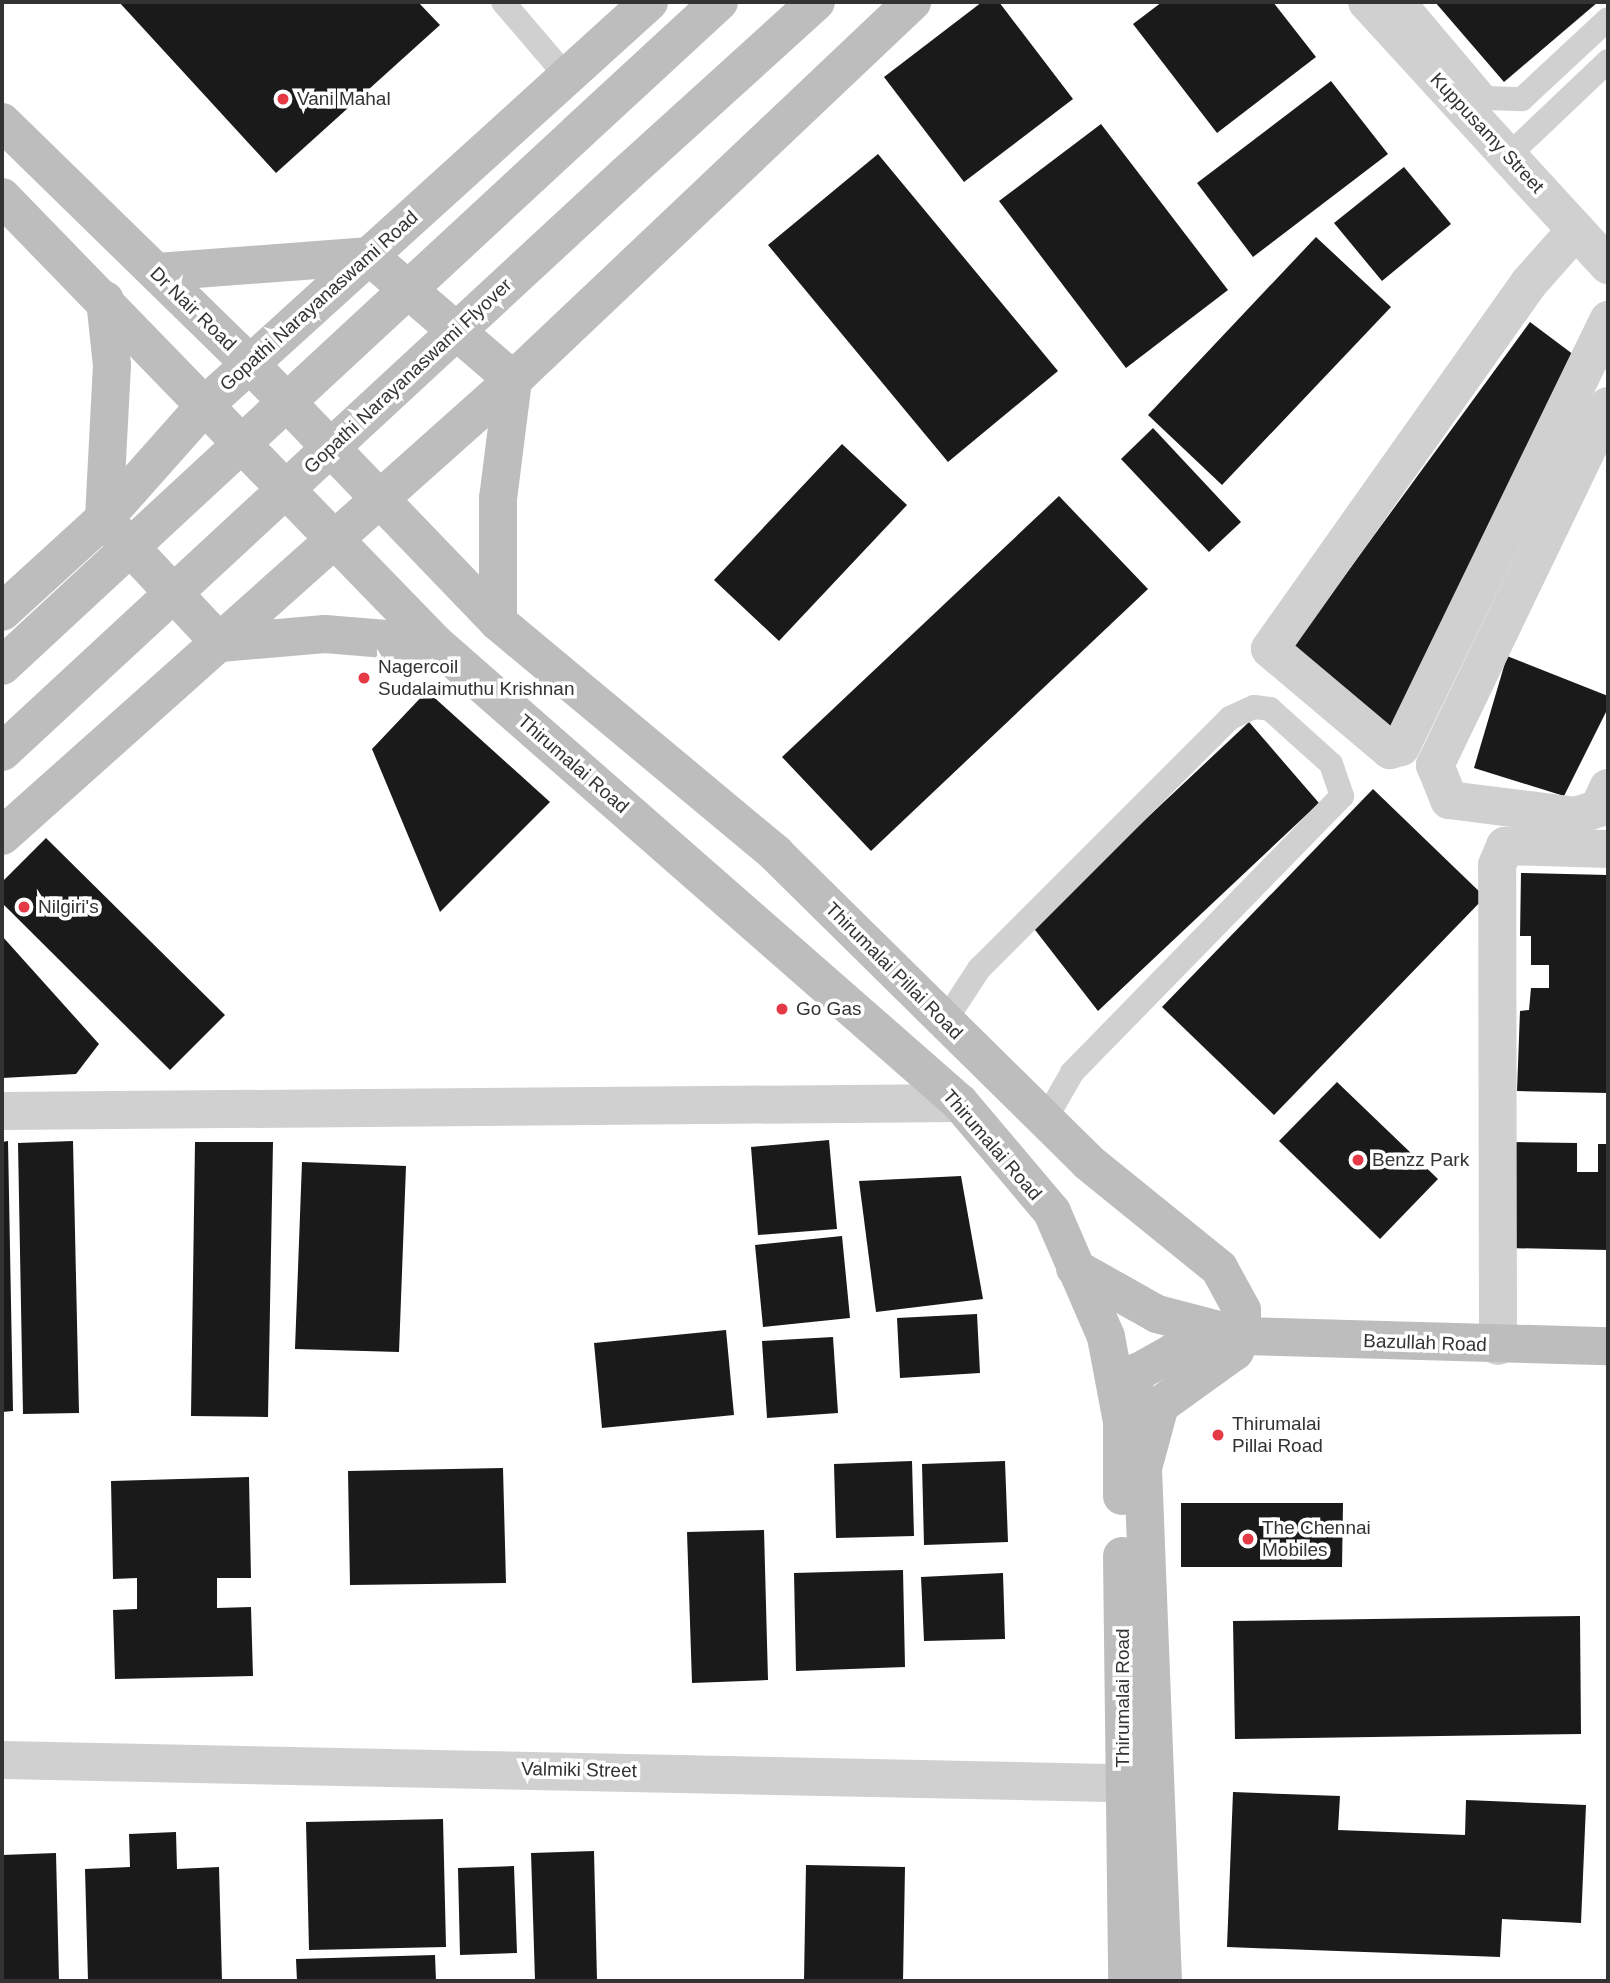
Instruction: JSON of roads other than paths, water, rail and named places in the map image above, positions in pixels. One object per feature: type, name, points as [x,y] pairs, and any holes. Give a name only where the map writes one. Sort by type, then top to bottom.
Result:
[{"type":"main road","name":"Gopathi Narayanaswami Road","points":[[2,612],[104,519],[207,403],[649,2]]},
{"type":"main road","points":[[2,666],[719,2]]},
{"type":"main road","name":"Gopathi Narayanaswami Flyover","points":[[2,752],[624,176],[817,2]]},
{"type":"main road","points":[[2,836],[513,380],[912,2]]},
{"type":"main road","name":"Dr Nair Road","points":[[2,122],[250,364],[380,500]]},
{"type":"main road","points":[[2,197],[207,403]]},
{"type":"main road","points":[[156,272],[369,256],[513,380]]},
{"type":"main road","points":[[105,300],[112,365],[104,519],[220,643]]},
{"type":"main road","points":[[498,622],[498,498],[513,380]]},
{"type":"main road","name":"Thirumalai Road","points":[[207,403],[435,643],[960,1103],[1052,1212],[1106,1337],[1122,1422],[1140,1782],[1127,1981]]},
{"type":"main road","name":"Thirumalai Pillai Road","points":[[380,500],[498,622],[775,854],[1120,1191],[1219,1268],[1242,1310],[1242,1336]]},
{"type":"main road","points":[[220,643],[325,634],[435,643]]},
{"type":"main road","points":[[1075,1268],[1157,1314],[1242,1336]]},
{"type":"main road","points":[[1122,1422],[1138,1372],[1172,1353],[1242,1336]]},
{"type":"main road","points":[[1163,1981],[1140,1782],[1143,1468],[1160,1405],[1235,1351],[1242,1336]]},
{"type":"main road","name":"Bazullah Road","points":[[1242,1336],[1498,1346],[1608,1346]]},
{"type":"street","name":"Kuppusamy Street","points":[[1367,2],[1608,265]]},
{"type":"street","points":[[1576,230],[1529,283],[1270,649],[1390,750],[1401,747],[1608,320]]},
{"type":"street","points":[[1608,406],[1435,765],[1449,800],[1575,816],[1599,808],[1608,788]]},
{"type":"street","points":[[1498,1346],[1497,865],[1505,846],[1608,849]]},
{"type":"street","points":[[2,1111],[960,1103]]},
{"type":"street","name":"Valmiki Street","points":[[2,1760],[1140,1782]]},
{"type":"lane","points":[[503,2],[567,76]]},
{"type":"lane","points":[[1405,2],[1486,98],[1522,99],[1608,19]]},
{"type":"lane","points":[[1508,156],[1608,61]]},
{"type":"lane","points":[[945,1021],[979,969],[1230,718],[1254,706],[1270,709],[1331,764],[1342,796],[1072,1073],[1045,1120]]},
{"type":"place","name":"Vani Mahal","points":[[283,99]]},
{"type":"place","name":"Nagercoil Sudalaimuthu Krishnan","points":[[364,678]]},
{"type":"place","name":"Nilgiri's","points":[[24,907]]},
{"type":"place","name":"Go Gas","points":[[782,1009]]},
{"type":"place","name":"Benzz Park","points":[[1358,1160]]},
{"type":"place","name":"Thirumalai Pillai Road","points":[[1218,1435]]},
{"type":"place","name":"The Chennai Mobiles","points":[[1248,1539]]}]
